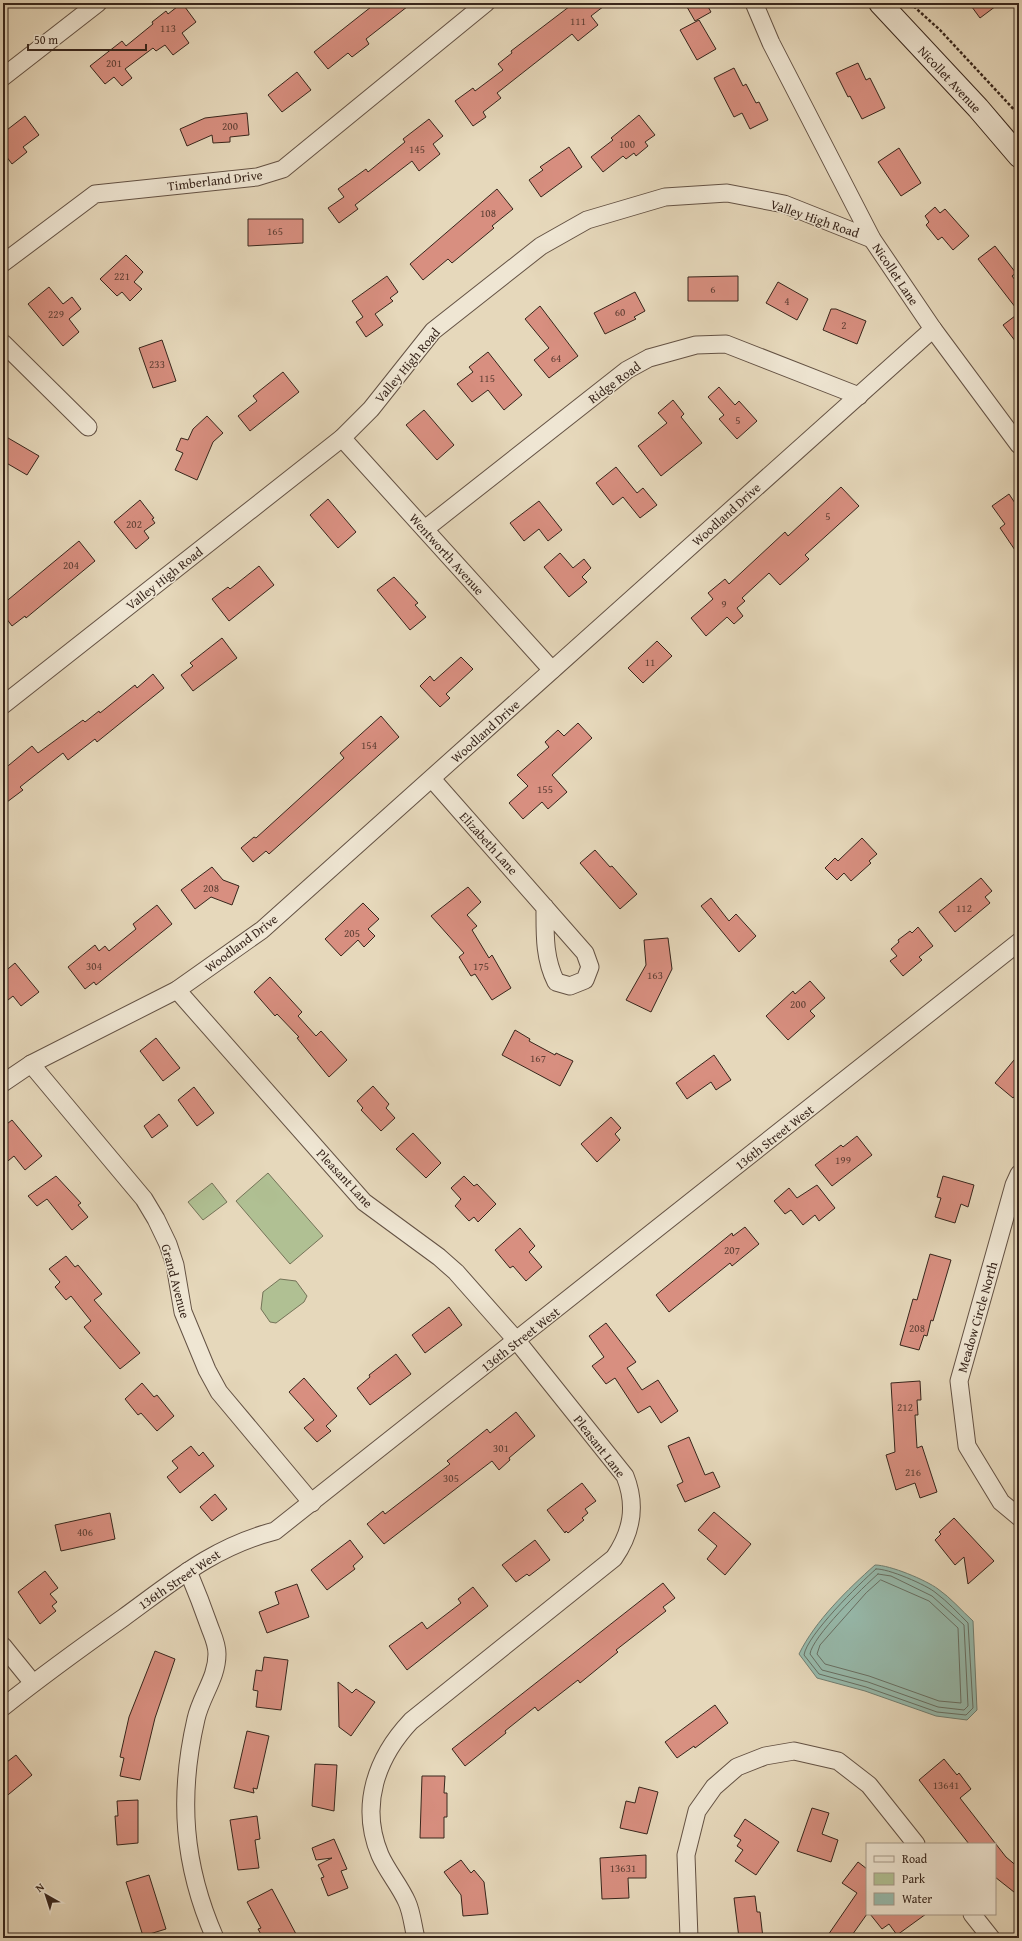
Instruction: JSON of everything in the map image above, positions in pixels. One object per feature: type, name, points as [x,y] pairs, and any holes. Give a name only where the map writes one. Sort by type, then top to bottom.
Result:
[{"type":"main road","name":"Nicollet Avenue","points":[[880,3],[978,108],[1019,156]]},
{"type":"street","points":[[3,77],[98,3]]},
{"type":"street","name":"Timberland Drive","points":[[3,264],[95,194],[257,177],[282,169],[486,3]]},
{"type":"street","name":"Nicollet Lane","points":[[754,3],[771,43],[872,239],[933,329],[1019,445]]},
{"type":"street","name":"Valley High Road","points":[[3,705],[342,438],[371,409],[433,331],[541,246],[587,220],[666,197],[727,193],[784,204],[872,239]]},
{"type":"street","name":"Woodland Drive","points":[[3,1083],[31,1064],[177,990],[262,930],[933,329]]},
{"type":"street","points":[[3,343],[88,427]]},
{"type":"street","name":"Ridge Road","points":[[425,529],[627,370],[649,358],[696,344],[726,344],[859,396]]},
{"type":"street","name":"Wentworth Avenue","points":[[342,438],[552,670]]},
{"type":"street","name":"Elizabeth Lane","points":[[432,779],[546,907]]},
{"type":"street","name":"136th Street West","points":[[3,1707],[33,1683],[188,1571],[229,1546],[275,1531],[517,1341],[1019,942]]},
{"type":"street","name":"Pleasant Lane","points":[[177,990],[364,1202],[439,1257],[456,1272],[517,1341],[625,1476],[632,1497],[630,1527],[623,1544],[614,1558],[412,1720],[397,1736],[387,1752],[377,1774],[374,1787],[372,1824],[380,1856],[408,1903],[416,1938]]},
{"type":"street","name":"Grand Avenue","points":[[31,1064],[144,1199],[168,1244],[175,1265],[183,1312],[207,1370],[220,1392],[312,1503]]},
{"type":"street","name":"Meadow Circle North","points":[[1019,1174],[1014,1185],[959,1381],[967,1446],[1000,1502],[1019,1517]]},
{"type":"street","points":[[188,1571],[218,1653],[216,1670],[196,1717],[188,1754],[184,1801],[190,1863],[197,1891],[215,1938]]},
{"type":"street","points":[[3,1646],[33,1683]]},
{"type":"street","points":[[690,1938],[686,1855],[697,1811],[714,1786],[737,1767],[765,1756],[794,1751],[838,1761],[869,1785],[915,1843]]},
{"type":"street","points":[[973,1915],[991,1938]]},
{"type":"path","points":[[910,3],[940,30],[1019,115]]},
{"type":"green space","points":[[268,1173],[323,1236],[290,1264],[236,1201]]},
{"type":"green space","points":[[212,1183],[227,1202],[203,1220],[188,1202]]},
{"type":"green space","points":[[280,1279],[296,1281],[307,1296],[304,1302],[276,1323],[270,1322],[261,1309],[263,1292]]},
{"type":"water","points":[[875,1565],[898,1570],[917,1577],[932,1585],[947,1596],[973,1621],[977,1710],[967,1720],[936,1716],[865,1691],[817,1678],[799,1654],[814,1630],[833,1606]]},
{"type":"building","points":[[182,3],[196,22],[182,33],[189,43],[173,55],[165,45],[156,51],[153,48],[125,69],[132,78],[122,86],[114,77],[105,84],[90,66],[122,41],[126,46],[153,24],[152,22],[166,11],[168,14]]},
{"type":"building","points":[[376,3],[412,3],[366,39],[369,44],[352,57],[348,53],[328,69],[314,52]]},
{"type":"building","points":[[574,3],[608,3],[591,16],[598,25],[578,41],[572,34],[497,93],[501,98],[483,112],[486,117],[473,126],[455,101],[473,88],[475,91],[503,70],[498,64],[512,53],[511,51]]},
{"type":"building","points":[[694,3],[706,3],[711,12],[695,21],[687,7]]},
{"type":"building","points":[[969,3],[1000,3],[980,18]]},
{"type":"building","points":[[699,20],[716,49],[697,60],[680,30]]},
{"type":"building","points":[[858,63],[866,80],[870,78],[885,108],[862,119],[850,96],[848,97],[836,73]]},
{"type":"building","points":[[734,68],[743,86],[746,84],[756,103],[759,102],[768,120],[750,129],[742,113],[734,117],[714,78]]},
{"type":"building","points":[[297,72],[311,90],[282,112],[268,95]]},
{"type":"building","points":[[247,113],[249,135],[230,137],[230,142],[213,143],[212,135],[187,146],[180,129],[205,118]]},
{"type":"building","points":[[639,115],[655,135],[645,142],[648,146],[636,156],[634,153],[626,159],[623,156],[603,172],[591,157],[613,140],[611,138]]},
{"type":"building","points":[[25,116],[39,135],[23,147],[27,152],[12,164],[3,152],[3,133]]},
{"type":"building","points":[[429,119],[443,136],[433,144],[440,154],[419,171],[412,161],[355,205],[358,209],[339,223],[328,208],[344,197],[338,189],[366,169],[368,172],[405,142],[403,139]]},
{"type":"building","points":[[569,147],[582,167],[541,197],[529,180],[543,170],[540,167]]},
{"type":"building","points":[[899,148],[921,183],[901,196],[878,162]]},
{"type":"building","points":[[497,189],[513,209],[492,226],[494,228],[452,263],[448,259],[423,280],[410,264]]},
{"type":"building","points":[[935,207],[940,213],[945,209],[969,236],[953,250],[942,237],[938,240],[926,225],[929,222],[925,216]]},
{"type":"building","points":[[248,219],[303,219],[303,243],[248,246]]},
{"type":"building","points":[[995,246],[1016,273],[1012,276],[1019,285],[1019,312],[978,259]]},
{"type":"building","points":[[126,255],[143,272],[134,282],[142,289],[130,301],[122,292],[117,296],[100,279]]},
{"type":"building","points":[[387,276],[398,292],[390,298],[393,301],[375,314],[383,325],[366,337],[356,322],[363,317],[352,301]]},
{"type":"building","points":[[738,276],[738,301],[688,301],[688,277]]},
{"type":"building","points":[[778,282],[808,299],[797,320],[766,303]]},
{"type":"building","points":[[49,287],[63,304],[72,297],[81,309],[69,319],[79,332],[63,346],[28,304]]},
{"type":"building","points":[[635,292],[645,311],[634,317],[636,319],[605,334],[594,313]]},
{"type":"building","points":[[540,306],[578,356],[549,378],[534,360],[549,348],[525,319]]},
{"type":"building","points":[[831,309],[836,309],[866,321],[857,344],[823,330]]},
{"type":"building","points":[[1019,313],[1019,346],[1003,325]]},
{"type":"building","points":[[162,340],[176,381],[153,388],[139,348]]},
{"type":"building","points":[[488,352],[522,395],[504,410],[488,390],[472,402],[457,384],[473,372],[469,367]]},
{"type":"building","points":[[283,372],[299,392],[250,431],[238,416],[257,401],[253,396]]},
{"type":"building","points":[[719,387],[735,405],[739,401],[757,421],[737,439],[719,419],[724,415],[708,397]]},
{"type":"building","points":[[673,400],[684,414],[681,417],[702,443],[661,476],[638,446],[667,423],[658,413]]},
{"type":"building","points":[[424,410],[454,445],[437,460],[406,425]]},
{"type":"building","points":[[207,416],[223,433],[213,442],[197,480],[175,470],[183,453],[176,450],[181,438],[188,440],[193,429]]},
{"type":"building","points":[[3,435],[39,456],[27,475],[3,461]]},
{"type":"building","points":[[616,467],[637,493],[643,488],[657,505],[640,518],[623,497],[613,505],[596,483]]},
{"type":"building","points":[[841,487],[859,506],[805,555],[809,559],[780,585],[769,573],[742,598],[745,601],[737,608],[743,616],[734,624],[727,617],[706,636],[691,618],[713,599],[708,593],[725,579],[729,584],[785,532],[788,536]]},
{"type":"building","points":[[1009,494],[1019,509],[1019,556],[1000,528],[1005,524],[992,506]]},
{"type":"building","points":[[328,499],[356,532],[338,548],[310,515]]},
{"type":"building","points":[[140,500],[154,518],[152,519],[155,523],[144,531],[149,538],[136,549],[114,522]]},
{"type":"building","points":[[539,501],[562,530],[548,541],[539,529],[524,541],[510,523]]},
{"type":"building","points":[[79,541],[95,561],[26,618],[25,616],[12,626],[3,614],[3,604]]},
{"type":"building","points":[[560,553],[573,568],[584,559],[591,568],[582,577],[587,582],[569,597],[544,567]]},
{"type":"building","points":[[259,566],[274,585],[229,621],[212,599],[228,587],[230,589]]},
{"type":"building","points":[[394,577],[418,603],[415,605],[426,617],[410,630],[377,590]]},
{"type":"building","points":[[222,638],[237,658],[193,691],[181,675],[193,666],[190,663]]},
{"type":"building","points":[[657,641],[672,656],[643,683],[628,668]]},
{"type":"building","points":[[461,657],[473,669],[446,694],[450,698],[440,707],[420,686],[430,676],[434,681]]},
{"type":"building","points":[[153,674],[164,688],[97,742],[95,739],[68,760],[63,753],[20,787],[23,790],[3,805],[3,770],[32,746],[38,753],[83,720],[85,722],[99,711],[100,713],[135,685],[137,688]]},
{"type":"building","points":[[381,716],[399,737],[269,854],[266,851],[253,862],[241,848],[254,837],[256,838],[344,758],[340,753]]},
{"type":"building","points":[[578,723],[592,738],[552,775],[567,792],[548,809],[542,802],[523,819],[509,803],[528,786],[517,775],[549,747],[545,742],[558,730],[564,736]]},
{"type":"building","points":[[862,838],[877,854],[869,861],[871,863],[851,881],[844,873],[837,880],[825,868],[835,858],[838,861]]},
{"type":"building","points":[[595,850],[610,867],[612,866],[637,894],[620,909],[580,863]]},
{"type":"building","points":[[212,867],[223,880],[239,886],[232,905],[211,897],[195,909],[181,890]]},
{"type":"building","points":[[981,878],[992,891],[985,897],[990,903],[955,932],[939,912]]},
{"type":"building","points":[[468,887],[481,902],[467,915],[477,926],[472,930],[489,958],[492,955],[511,988],[492,1000],[475,974],[471,976],[459,957],[464,953],[431,916]]},
{"type":"building","points":[[711,898],[729,921],[736,914],[756,936],[739,952],[701,906]]},
{"type":"building","points":[[363,903],[379,919],[368,929],[375,936],[364,947],[358,940],[341,956],[325,939]]},
{"type":"building","points":[[157,905],[172,924],[96,985],[94,982],[85,989],[68,967],[95,945],[99,951],[105,946],[109,951],[136,929],[133,924]]},
{"type":"building","points":[[918,927],[933,946],[919,957],[922,960],[903,976],[890,961],[897,956],[891,949],[899,942],[898,940],[910,931],[912,933]]},
{"type":"building","points":[[668,938],[672,969],[651,1012],[626,1000],[646,965],[644,940]]},
{"type":"building","points":[[15,963],[39,992],[21,1006],[13,996],[3,1004],[3,973]]},
{"type":"building","points":[[270,977],[302,1012],[298,1016],[316,1036],[321,1031],[347,1060],[329,1077],[297,1038],[299,1037],[277,1014],[275,1016],[254,992]]},
{"type":"building","points":[[810,981],[825,998],[810,1011],[815,1016],[788,1040],[766,1016],[793,991],[795,994]]},
{"type":"building","points":[[515,1030],[530,1039],[529,1041],[555,1055],[556,1053],[573,1061],[560,1086],[502,1055]]},
{"type":"building","points":[[156,1038],[180,1068],[163,1081],[140,1051]]},
{"type":"building","points":[[1019,1054],[1019,1091],[1013,1098],[995,1083]]},
{"type":"building","points":[[714,1055],[731,1080],[716,1090],[711,1082],[687,1099],[676,1083]]},
{"type":"building","points":[[373,1086],[389,1104],[386,1108],[395,1118],[381,1131],[361,1110],[363,1108],[357,1101]]},
{"type":"building","points":[[194,1087],[214,1113],[197,1126],[178,1100]]},
{"type":"building","points":[[159,1114],[168,1126],[152,1138],[144,1126]]},
{"type":"building","points":[[611,1117],[621,1128],[615,1134],[620,1140],[597,1162],[581,1144]]},
{"type":"building","points":[[12,1120],[42,1156],[25,1170],[14,1156],[3,1165],[3,1127]]},
{"type":"building","points":[[413,1133],[441,1163],[426,1178],[396,1149]]},
{"type":"building","points":[[857,1136],[872,1155],[832,1186],[815,1165],[841,1145],[843,1147]]},
{"type":"building","points":[[56,1176],[81,1203],[78,1205],[88,1217],[72,1230],[47,1199],[37,1206],[28,1196]]},
{"type":"building","points":[[464,1176],[474,1186],[477,1184],[496,1204],[478,1222],[474,1217],[469,1221],[455,1206],[461,1199],[451,1188]]},
{"type":"building","points":[[943,1176],[974,1185],[968,1207],[961,1204],[955,1223],[935,1217],[941,1198],[937,1197]]},
{"type":"building","points":[[817,1185],[835,1208],[819,1221],[815,1215],[803,1225],[791,1210],[785,1214],[774,1201],[789,1188],[797,1198]]},
{"type":"building","points":[[745,1227],[759,1244],[732,1266],[730,1263],[669,1312],[656,1295],[732,1233],[733,1236]]},
{"type":"building","points":[[520,1228],[535,1246],[529,1252],[542,1267],[526,1281],[513,1266],[510,1268],[495,1250]]},
{"type":"building","points":[[930,1254],[951,1260],[933,1321],[931,1320],[927,1336],[924,1335],[919,1350],[900,1345],[913,1299],[917,1300]]},
{"type":"building","points":[[66,1256],[75,1267],[78,1265],[102,1294],[94,1300],[140,1353],[120,1369],[84,1327],[91,1321],[71,1296],[66,1300],[55,1287],[60,1282],[49,1269]]},
{"type":"building","points":[[449,1307],[462,1325],[425,1353],[412,1335]]},
{"type":"building","points":[[606,1323],[636,1362],[627,1368],[642,1390],[658,1380],[678,1411],[661,1423],[650,1406],[638,1413],[615,1378],[606,1384],[592,1366],[604,1357],[589,1336]]},
{"type":"building","points":[[396,1354],[411,1374],[370,1405],[357,1388],[370,1377],[369,1375]]},
{"type":"building","points":[[304,1378],[337,1416],[326,1426],[331,1431],[317,1442],[304,1428],[314,1420],[289,1392]]},
{"type":"building","points":[[920,1381],[921,1400],[917,1400],[918,1415],[915,1415],[917,1448],[922,1446],[937,1492],[920,1498],[915,1483],[896,1490],[886,1455],[895,1452],[891,1383]]},
{"type":"building","points":[[142,1383],[154,1397],[157,1395],[174,1416],[157,1431],[141,1413],[138,1415],[125,1399]]},
{"type":"building","points":[[516,1412],[535,1436],[509,1458],[510,1460],[499,1470],[492,1461],[384,1544],[367,1524],[383,1511],[385,1514],[450,1464],[447,1461],[487,1429],[490,1433]]},
{"type":"building","points":[[689,1437],[705,1475],[713,1472],[720,1487],[685,1502],[677,1485],[683,1482],[668,1446]]},
{"type":"building","points":[[191,1446],[199,1456],[203,1452],[214,1466],[180,1493],[167,1477],[178,1468],[172,1461]]},
{"type":"building","points":[[582,1483],[596,1501],[585,1509],[588,1513],[582,1518],[584,1520],[568,1533],[566,1531],[565,1533],[547,1510]]},
{"type":"building","points":[[215,1494],[227,1509],[212,1521],[200,1507]]},
{"type":"building","points":[[714,1512],[751,1544],[725,1575],[707,1559],[717,1546],[698,1530]]},
{"type":"building","points":[[110,1513],[115,1539],[61,1551],[55,1525]]},
{"type":"building","points":[[954,1518],[994,1561],[968,1584],[964,1557],[955,1565],[935,1540],[941,1534],[939,1532]]},
{"type":"building","points":[[350,1540],[363,1557],[353,1566],[355,1569],[327,1590],[311,1570]]},
{"type":"building","points":[[535,1540],[550,1560],[529,1576],[527,1574],[516,1582],[502,1565]]},
{"type":"building","points":[[45,1571],[58,1588],[50,1594],[57,1602],[52,1606],[56,1611],[40,1624],[18,1592]]},
{"type":"building","points":[[663,1583],[675,1598],[663,1607],[666,1611],[616,1650],[618,1652],[580,1683],[578,1680],[538,1711],[535,1707],[465,1766],[452,1749]]},
{"type":"building","points":[[297,1584],[309,1617],[267,1633],[259,1612],[279,1604],[275,1592]]},
{"type":"building","points":[[473,1587],[488,1606],[407,1670],[389,1646],[422,1622],[427,1629],[461,1603],[458,1599]]},
{"type":"building","points":[[155,1651],[175,1659],[155,1718],[140,1780],[120,1776],[124,1758],[120,1757],[129,1717]]},
{"type":"building","points":[[264,1657],[288,1660],[281,1710],[256,1707],[258,1691],[253,1690],[256,1670],[262,1671]]},
{"type":"building","points":[[338,1682],[352,1693],[356,1689],[375,1702],[351,1736],[339,1727]]},
{"type":"building","points":[[715,1705],[728,1723],[695,1748],[694,1746],[677,1758],[665,1742]]},
{"type":"building","points":[[247,1731],[269,1736],[257,1789],[253,1788],[254,1793],[234,1788]]},
{"type":"building","points":[[16,1755],[32,1775],[3,1799],[3,1765]]},
{"type":"building","points":[[944,1759],[957,1775],[959,1773],[971,1789],[960,1798],[995,1843],[968,1843],[919,1780]]},
{"type":"building","points":[[315,1764],[337,1765],[334,1811],[312,1806]]},
{"type":"building","points":[[422,1776],[445,1776],[444,1793],[447,1793],[447,1817],[444,1817],[444,1838],[420,1838]]},
{"type":"building","points":[[639,1787],[658,1792],[647,1834],[620,1828],[626,1801],[635,1803]]},
{"type":"building","points":[[138,1800],[138,1843],[117,1845],[115,1816],[118,1816],[117,1801]]},
{"type":"building","points":[[812,1808],[829,1813],[822,1834],[838,1840],[831,1862],[797,1851]]},
{"type":"building","points":[[257,1816],[260,1839],[255,1840],[259,1868],[238,1870],[230,1820]]},
{"type":"building","points":[[745,1819],[779,1842],[756,1875],[735,1861],[743,1850],[737,1846],[741,1840],[734,1836]]},
{"type":"building","points":[[334,1839],[347,1869],[341,1871],[348,1888],[328,1896],[321,1878],[324,1877],[318,1865],[332,1858],[316,1860],[312,1848]]},
{"type":"building","points":[[996,1844],[1006,1857],[1019,1868],[1019,1896],[996,1878]]},
{"type":"building","points":[[646,1855],[646,1878],[628,1878],[629,1898],[602,1899],[600,1858]]},
{"type":"building","points":[[461,1860],[471,1873],[474,1870],[484,1882],[488,1914],[463,1916],[461,1895],[444,1872]]},
{"type":"building","points":[[858,1862],[866,1868],[866,1915],[850,1938],[826,1938],[857,1893],[842,1883]]},
{"type":"building","points":[[149,1875],[166,1929],[143,1936],[126,1882]]},
{"type":"building","points":[[272,1889],[296,1934],[288,1938],[263,1938],[258,1929],[261,1928],[247,1902]]},
{"type":"building","points":[[755,1896],[757,1912],[760,1912],[763,1938],[739,1938],[734,1898]]},
{"type":"building","points":[[871,1915],[925,1915],[897,1935],[889,1924],[882,1929]]}]
